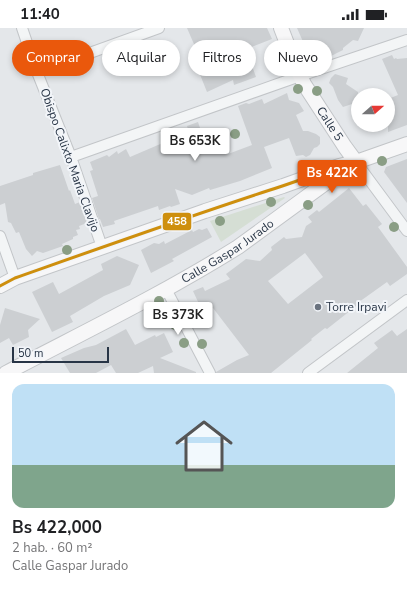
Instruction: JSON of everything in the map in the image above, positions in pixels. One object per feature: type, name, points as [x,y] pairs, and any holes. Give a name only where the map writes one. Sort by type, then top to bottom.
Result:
[{"type":"main road","name":"Calle 5","points":[[281,28],[286,40]]},
{"type":"main road","name":"Calle 5","points":[[300,76],[356,162]]},
{"type":"main road","points":[[0,286],[15,278],[205,211],[407,144]]},
{"type":"main road","name":"Calle Gaspar Jurado","points":[[6,373],[166,289],[220,258],[238,247],[356,162]]},
{"type":"street","name":"Obispo Calixto Maria Clavijo","points":[[22,28],[26,40]]},
{"type":"street","points":[[94,51],[159,28]]},
{"type":"street","points":[[332,65],[407,40]]},
{"type":"street","name":"Obispo Calixto Maria Clavijo","points":[[39,76],[71,156],[102,247]]},
{"type":"street","points":[[71,156],[300,76]]},
{"type":"street","name":"Calle 5","points":[[356,162],[407,231]]},
{"type":"street","points":[[0,236],[15,278]]},
{"type":"street","points":[[166,289],[210,373]]},
{"type":"street","points":[[308,373],[407,300]]},
{"type":"shaded area","points":[[284,197],[285,198],[221,242],[210,221]]},
{"type":"building","points":[[187,28],[267,28],[272,39],[264,40],[264,42],[256,45],[256,40],[192,40]]},
{"type":"building","points":[[297,28],[364,28],[358,41],[353,40],[343,48],[343,50],[332,56],[332,40],[302,40]]},
{"type":"building","points":[[392,55],[394,59],[407,58],[407,125],[395,129],[395,96],[398,95],[382,59]]},
{"type":"building","points":[[335,74],[348,78],[346,84],[352,88],[351,104],[343,107],[338,100],[333,87],[329,83]]},
{"type":"building","points":[[201,76],[256,77],[234,85],[233,80],[207,92]]},
{"type":"building","points":[[287,93],[289,100],[299,103],[304,111],[296,115],[303,131],[308,131],[320,137],[320,144],[314,148],[310,155],[306,157],[303,155],[296,156],[289,138],[264,147],[272,168],[240,181],[210,190],[209,188],[192,195],[175,189],[180,204],[159,210],[158,206],[114,221],[115,224],[103,227],[92,198],[98,196],[90,171],[93,170],[90,162],[107,155],[109,157],[117,151],[118,154],[126,149],[130,157],[165,142],[164,141],[189,132],[187,126],[198,122],[202,134],[220,128],[228,154],[252,145],[238,106],[262,99],[264,104]]},
{"type":"building","points":[[407,159],[407,203],[384,172],[386,167]]},
{"type":"building","points":[[60,165],[75,204],[80,202],[87,223],[79,226],[80,229],[76,230],[78,235],[62,244],[63,246],[43,253],[37,251],[32,256],[26,249],[19,232],[16,233],[11,223],[8,222],[5,203],[0,205],[0,186],[33,175],[33,173]]},
{"type":"building","points":[[349,188],[363,206],[366,204],[382,224],[378,227],[407,267],[407,274],[390,286],[387,282],[359,302],[360,303],[327,329],[325,328],[311,339],[312,340],[271,373],[216,373],[237,360],[249,355],[213,308],[205,312],[201,303],[199,304],[193,291],[203,287],[205,291],[230,279],[226,274],[246,259],[260,261],[272,250],[271,247],[284,237],[286,239],[302,237],[306,226],[312,222],[308,217],[317,210],[319,212]],"holes":[[[305,253],[323,277],[288,304],[268,281]]]},
{"type":"building","points":[[207,228],[212,237],[172,259],[174,261],[151,273],[141,250],[154,243],[159,244],[164,241],[165,244],[192,230],[193,232],[199,229],[202,230]]},
{"type":"building","points":[[117,256],[139,265],[130,285],[104,296],[70,316],[73,322],[52,332],[32,292],[53,282],[59,294],[103,270],[101,264]]},
{"type":"building","points":[[5,308],[40,319],[28,330],[29,337],[13,345],[9,338],[0,343],[0,325]]},
{"type":"building","points":[[126,329],[135,345],[155,335],[156,337],[164,333],[173,352],[160,358],[196,373],[154,373],[153,366],[138,373],[116,373],[111,365],[96,373],[70,373],[61,358],[84,348],[96,345]]},
{"type":"building","points":[[407,329],[407,373],[347,373],[378,348],[374,343],[392,330],[397,336]]},
{"type":"transit line","name":"458","points":[[0,286],[15,278],[142,233],[356,162]]},
{"type":"place","name":"Torre Irpavi","points":[[318,307]]}]
